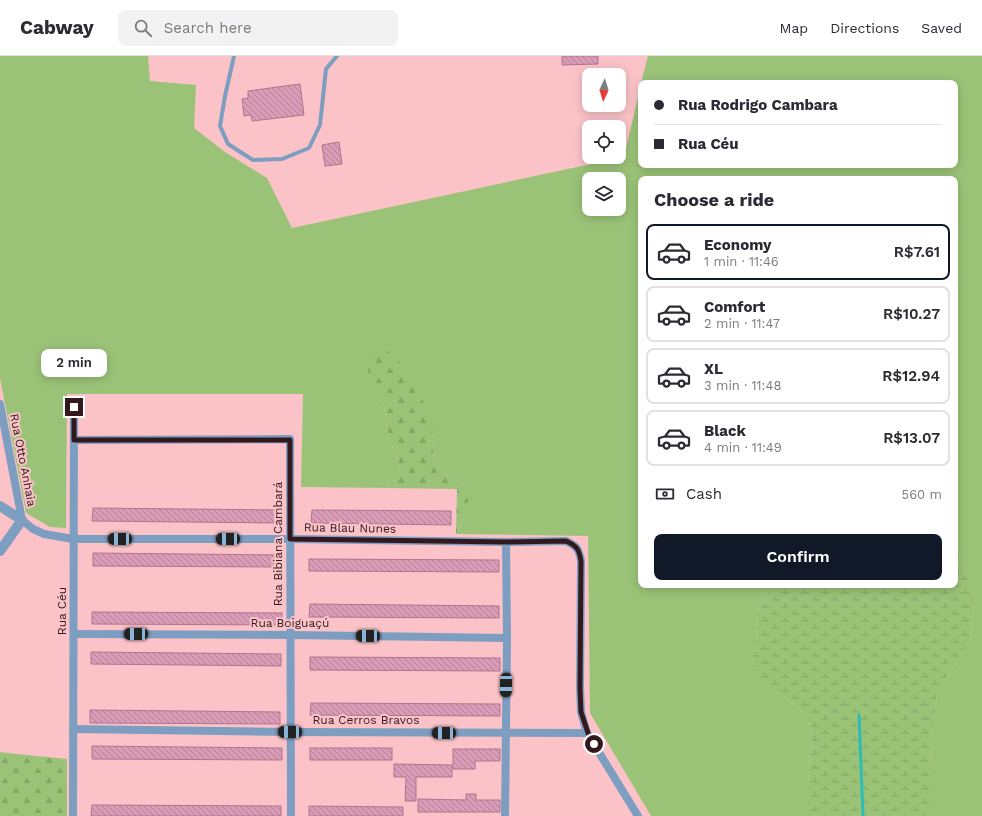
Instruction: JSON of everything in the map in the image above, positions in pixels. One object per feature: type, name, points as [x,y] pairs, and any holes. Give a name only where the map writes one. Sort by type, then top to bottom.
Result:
[{"type":"street","name":"Rua Otto Anhaia","points":[[0,404],[22,520]]},
{"type":"street","name":"Rua Céu","points":[[73,816],[74,407]]},
{"type":"street","name":"Rua Bibiana Cambará","points":[[74,440],[290,440],[290,816]]},
{"type":"street","points":[[0,506],[22,520],[0,551]]},
{"type":"street","name":"Rua Blau Nunes","points":[[22,520],[33,529],[44,534],[74,539],[290,539],[506,542],[566,541],[575,545],[580,554],[581,561],[580,700],[581,712],[588,733]]},
{"type":"street","points":[[505,816],[507,638],[506,542]]},
{"type":"street","name":"Rua Boiguaçú","points":[[74,634],[507,638]]},
{"type":"street","name":"Rua Cerros Bravos","points":[[73,729],[290,732],[588,733]]},
{"type":"street","points":[[588,733],[638,816]]},
{"type":"lane","points":[[234,56],[220,126],[228,144],[253,160],[282,160],[309,148],[320,125],[326,70],[337,56]]},
{"type":"green space","points":[[0,56],[148,56],[150,81],[196,85],[194,128],[225,152],[267,178],[292,228],[591,164],[626,164],[626,148],[638,97],[638,168],[958,168],[958,80],[642,80],[648,56],[982,56],[982,816],[929,816],[929,769],[937,694],[970,639],[975,594],[958,556],[958,176],[638,176],[638,588],[770,588],[757,614],[756,645],[753,661],[772,689],[799,707],[809,720],[811,737],[808,816],[651,816],[590,713],[588,536],[456,534],[465,516],[466,486],[446,475],[434,464],[433,433],[368,377],[384,405],[388,437],[398,459],[400,475],[387,482],[390,488],[301,487],[303,394],[67,394],[66,528],[50,527],[26,513],[0,378]]},
{"type":"green space","points":[[376,346],[384,347],[401,363],[424,403],[433,433],[434,464],[446,475],[466,486],[468,501],[465,516],[456,534],[457,489],[390,488],[387,482],[400,474],[398,459],[388,437],[384,405],[368,377],[368,360],[370,353]]},
{"type":"green space","points":[[958,556],[975,594],[970,639],[937,694],[929,769],[929,816],[808,816],[811,737],[809,720],[799,707],[772,689],[759,677],[753,661],[756,645],[757,614],[770,588],[958,588]]},
{"type":"green space","points":[[0,752],[67,759],[67,816],[0,816]]},
{"type":"building","points":[[562,56],[598,56],[598,64],[562,65]]},
{"type":"building","points":[[300,84],[304,115],[252,121],[251,115],[244,116],[242,99],[248,98],[248,91]]},
{"type":"building","points":[[339,142],[342,164],[325,166],[322,145]]},
{"type":"building","points":[[93,508],[279,510],[279,523],[92,521]]},
{"type":"building","points":[[312,510],[451,511],[451,525],[311,523]]},
{"type":"building","points":[[93,553],[283,555],[282,567],[93,566]]},
{"type":"building","points":[[309,559],[499,560],[499,572],[309,571]]},
{"type":"building","points":[[310,604],[499,606],[499,618],[309,617]]},
{"type":"building","points":[[92,612],[282,613],[282,625],[92,624]]},
{"type":"building","points":[[91,652],[281,654],[281,666],[91,664]]},
{"type":"building","points":[[310,657],[500,658],[500,671],[310,670]]},
{"type":"building","points":[[311,703],[500,704],[500,716],[310,715]]},
{"type":"building","points":[[90,710],[280,712],[280,724],[90,723]]},
{"type":"building","points":[[92,746],[282,748],[282,760],[92,759]]},
{"type":"building","points":[[310,748],[392,748],[392,760],[310,760]]},
{"type":"building","points":[[453,749],[500,749],[500,761],[475,761],[475,769],[453,769]]},
{"type":"building","points":[[394,764],[452,765],[452,777],[416,777],[416,801],[405,801],[406,777],[394,777]]},
{"type":"building","points":[[466,794],[476,794],[476,800],[500,800],[500,812],[418,812],[418,799],[466,800]]},
{"type":"building","points":[[92,805],[281,806],[281,816],[91,816]]},
{"type":"building","points":[[309,806],[403,807],[403,816],[309,816]]},
{"type":"waterway","points":[[859,715],[863,816]]},
{"type":"route","points":[[74,407],[74,440],[290,440],[290,539],[506,542],[566,541],[575,545],[580,554],[581,561],[581,712],[588,733],[594,744]]}]
